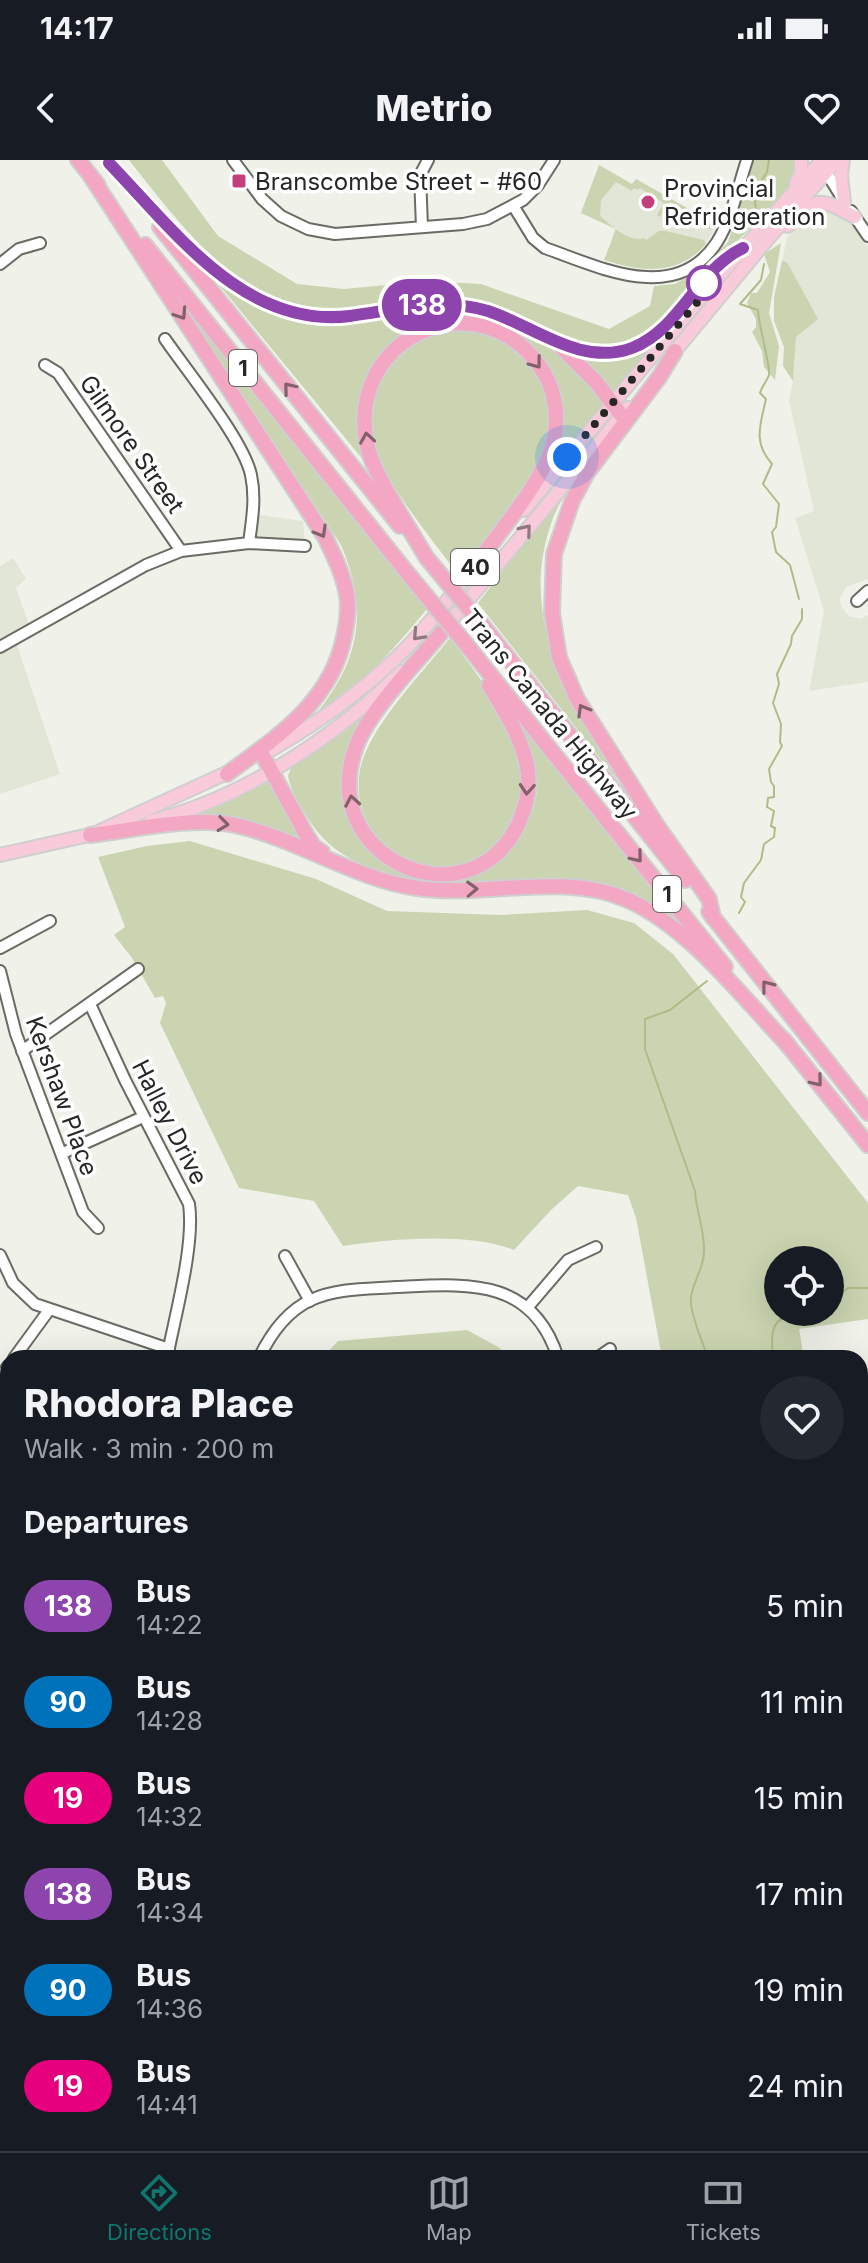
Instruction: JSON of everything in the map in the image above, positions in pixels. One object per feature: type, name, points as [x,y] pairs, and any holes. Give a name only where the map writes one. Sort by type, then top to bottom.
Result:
[{"type":"highway","name":"Trans Canada Highway","points":[[78,160],[868,1145]]},
{"type":"highway","name":"Trans Canada Highway","points":[[108,161],[483,626],[868,1113]]},
{"type":"highway","points":[[108,161],[204,260],[235,287],[263,303],[291,313],[319,317],[433,304],[463,306],[488,311],[589,352],[617,352],[633,347],[662,330],[723,261],[748,252]]},
{"type":"highway","points":[[92,178],[325,537],[340,569],[347,597],[342,648],[321,693],[278,736],[227,774]]},
{"type":"highway","points":[[426,557],[367,447],[365,402],[382,361],[399,343],[418,332],[441,325],[477,325],[502,333],[532,357],[548,380],[556,416],[553,443],[542,471],[475,566]]},
{"type":"highway","points":[[548,337],[575,359],[622,416]]},
{"type":"highway","points":[[675,351],[660,376],[587,473],[572,501],[554,554],[552,613],[559,657],[577,699],[650,814],[709,899],[713,918]]},
{"type":"highway","points":[[441,633],[368,723],[357,743],[349,788],[354,815],[366,837],[381,854],[401,866],[425,873],[449,874],[485,862],[501,849],[515,831],[529,789],[521,743],[465,643]]},
{"type":"highway","points":[[262,754],[314,847],[342,864]]},
{"type":"highway","points":[[90,835],[203,822],[232,825],[267,834],[387,882],[418,889],[564,887],[595,890],[624,898],[650,911],[684,937],[788,1045]]},
{"type":"main road","points":[[793,190],[801,174],[801,160]]},
{"type":"main road","points":[[840,160],[844,202]]},
{"type":"main road","name":"40","points":[[0,855],[191,809],[271,771],[358,709],[441,633],[675,351],[793,190],[821,164],[840,160]]},
{"type":"main road","name":"40","points":[[90,835],[227,774],[325,717],[366,685],[428,624],[611,403],[748,252],[821,164]]},
{"type":"main road","points":[[748,252],[815,204],[836,205],[855,217]]},
{"type":"street","points":[[233,160],[262,199],[281,216],[298,226],[335,234],[478,222],[514,207],[538,185],[554,160]]},
{"type":"street","points":[[422,227],[420,175],[428,160]]},
{"type":"street","points":[[514,207],[533,238],[545,248],[634,277],[662,277],[698,261],[717,242],[747,160]]},
{"type":"street","points":[[821,164],[868,236]]},
{"type":"street","points":[[0,264],[19,249],[40,243]]},
{"type":"street","points":[[165,339],[246,459],[253,490],[249,543]]},
{"type":"street","name":"Gilmore Street","points":[[45,365],[58,373],[181,551]]},
{"type":"street","points":[[1,645],[146,565],[181,551],[249,543],[305,546]]},
{"type":"street","points":[[857,601],[868,591]]},
{"type":"street","points":[[0,948],[50,921]]},
{"type":"street","points":[[22,1051],[138,969]]},
{"type":"street","name":"Kershaw Place","points":[[0,971],[22,1051],[83,1212],[98,1228]]},
{"type":"street","name":"Halley Drive","points":[[90,1004],[143,1117],[189,1204],[191,1220],[169,1350]]},
{"type":"street","points":[[63,1153],[143,1117]]},
{"type":"street","points":[[527,1308],[568,1260],[596,1247]]},
{"type":"street","points":[[0,1255],[13,1283],[35,1304],[157,1350]]},
{"type":"street","points":[[285,1256],[310,1301]]},
{"type":"street","points":[[264,1350],[279,1325],[310,1301],[353,1289],[462,1284],[501,1292],[527,1308],[547,1333],[554,1350]]},
{"type":"street","points":[[20,1350],[49,1310]]},
{"type":"shaded area","points":[[599,165],[632,184],[636,179],[717,225],[712,234],[702,248],[687,260],[651,270],[612,239],[615,228],[581,213]]},
{"type":"shaded area","points":[[825,207],[848,218],[868,247],[868,579],[846,587],[840,599],[849,616],[861,619],[868,615],[868,682],[809,691],[824,611],[795,518],[814,511],[789,401],[796,337],[817,319],[787,262],[782,261],[787,238],[813,214],[824,211]]},
{"type":"shaded area","points":[[253,514],[303,521],[305,546],[249,543]]},
{"type":"shaded area","points":[[13,558],[26,579],[16,588],[31,630],[15,639],[60,774],[0,794],[0,566]]},
{"type":"green space","points":[[129,160],[162,160],[218,236],[297,284],[344,289],[428,281],[481,284],[609,329],[650,306],[654,286],[675,284],[702,269],[705,273],[648,332],[632,342],[613,348],[571,343],[503,308],[458,296],[344,309],[309,308],[277,299],[247,283],[220,263],[172,213]]},
{"type":"green space","points":[[754,160],[795,160],[793,181],[728,250],[727,244],[725,252],[706,271],[704,267],[728,242],[743,196],[750,201],[744,193]]},
{"type":"green space","points":[[599,165],[632,184],[636,179],[717,225],[708,229],[699,227],[682,217],[684,210],[670,202],[660,217],[657,215],[664,203],[640,188],[633,188],[632,191],[616,182],[601,200],[600,216],[615,229],[581,213]]},
{"type":"green space","points":[[616,229],[638,239],[646,240],[659,231],[665,231],[704,240],[706,244],[683,262],[671,266],[632,267],[604,260]]},
{"type":"green space","points":[[781,243],[769,313],[779,346],[775,380],[764,367],[762,351],[752,332],[756,319],[747,303],[751,293],[757,293],[770,272],[764,254]]},
{"type":"green space","points":[[782,261],[787,262],[818,319],[796,337],[793,381],[783,366],[784,347],[774,321],[774,297]]},
{"type":"green space","points":[[211,275],[282,314],[462,308],[538,337],[587,378],[604,402],[603,406],[550,465],[562,429],[560,395],[546,364],[524,340],[495,323],[463,317],[429,322],[392,345],[373,371],[369,394],[374,473]]},
{"type":"green space","points":[[181,295],[427,609],[376,666],[315,715],[342,675],[350,655],[357,613],[350,569],[341,545],[190,314]]},
{"type":"green space","points":[[471,329],[502,337],[517,349],[548,393],[552,420],[546,448],[533,476],[515,503],[456,572],[393,484],[378,453],[371,421],[375,392],[400,355],[434,332]]},
{"type":"green space","points":[[656,342],[613,391],[572,352]]},
{"type":"green space","points":[[575,477],[552,520],[542,561],[541,595],[546,628],[568,692],[618,781],[478,603]]},
{"type":"green space","points":[[450,638],[504,716],[519,751],[525,788],[521,807],[501,840],[469,863],[433,869],[398,857],[373,832],[364,816],[359,780],[362,762],[377,730]]},
{"type":"green space","points":[[390,691],[355,733],[346,752],[342,773],[342,795],[347,815],[353,830],[369,852],[383,862],[413,872],[458,875],[482,872],[508,853],[527,826],[533,810],[537,780],[525,736],[513,711],[686,931],[641,899],[616,888],[568,880],[471,885],[431,883],[370,868],[335,849],[309,820],[288,776],[299,761]]},
{"type":"green space","points":[[271,778],[310,848],[275,832],[163,822]]},
{"type":"green space","points":[[190,841],[316,879],[387,911],[501,915],[587,910],[634,923],[673,954],[868,1203],[868,1319],[844,1322],[844,1246],[764,1246],[764,1326],[820,1326],[799,1329],[803,1350],[661,1350],[636,1218],[628,1195],[578,1186],[514,1250],[496,1244],[453,1239],[406,1239],[343,1246],[314,1201],[239,1188],[160,1023],[166,1003],[163,996],[155,998],[132,958],[114,935],[125,927],[98,857],[147,846]]},
{"type":"green space","points":[[467,1330],[501,1350],[330,1350],[338,1341]]},
{"type":"waterway","points":[[756,212],[754,192],[767,172],[769,160]]},
{"type":"waterway","points":[[764,264],[761,280],[740,304],[758,310],[769,371],[760,393],[766,399],[760,441],[772,464],[763,484],[779,504],[776,527],[772,532],[776,552],[790,565],[799,599]]},
{"type":"waterway","points":[[739,913],[745,902],[741,897],[744,883],[761,860],[764,844],[774,837],[775,828],[771,826],[774,811],[767,807],[768,798],[774,797],[769,769],[782,746],[781,724],[773,703],[779,684],[777,674],[802,619],[802,609]]},
{"type":"waterway","points":[[705,1350],[691,1303],[692,1290],[704,1255],[703,1234],[695,1191],[645,1049],[645,1019],[670,1010],[707,981]]},
{"type":"waterway","points":[[844,1291],[868,1288]]},
{"type":"waterway","points":[[772,1350],[775,1326]]},
{"type":"bus line","name":"138","points":[[109,163],[204,260],[235,287],[263,303],[291,313],[319,317],[433,304],[463,306],[488,311],[568,346],[602,354],[617,352],[633,347],[662,330],[723,261],[743,248]]},
{"type":"place","name":"Branscombe Street - #60","points":[[239,181]]},
{"type":"place","name":"Provincial Refridgeration","points":[[648,202]]},
{"type":"route","points":[[567,457],[705,293],[704,283]]}]
